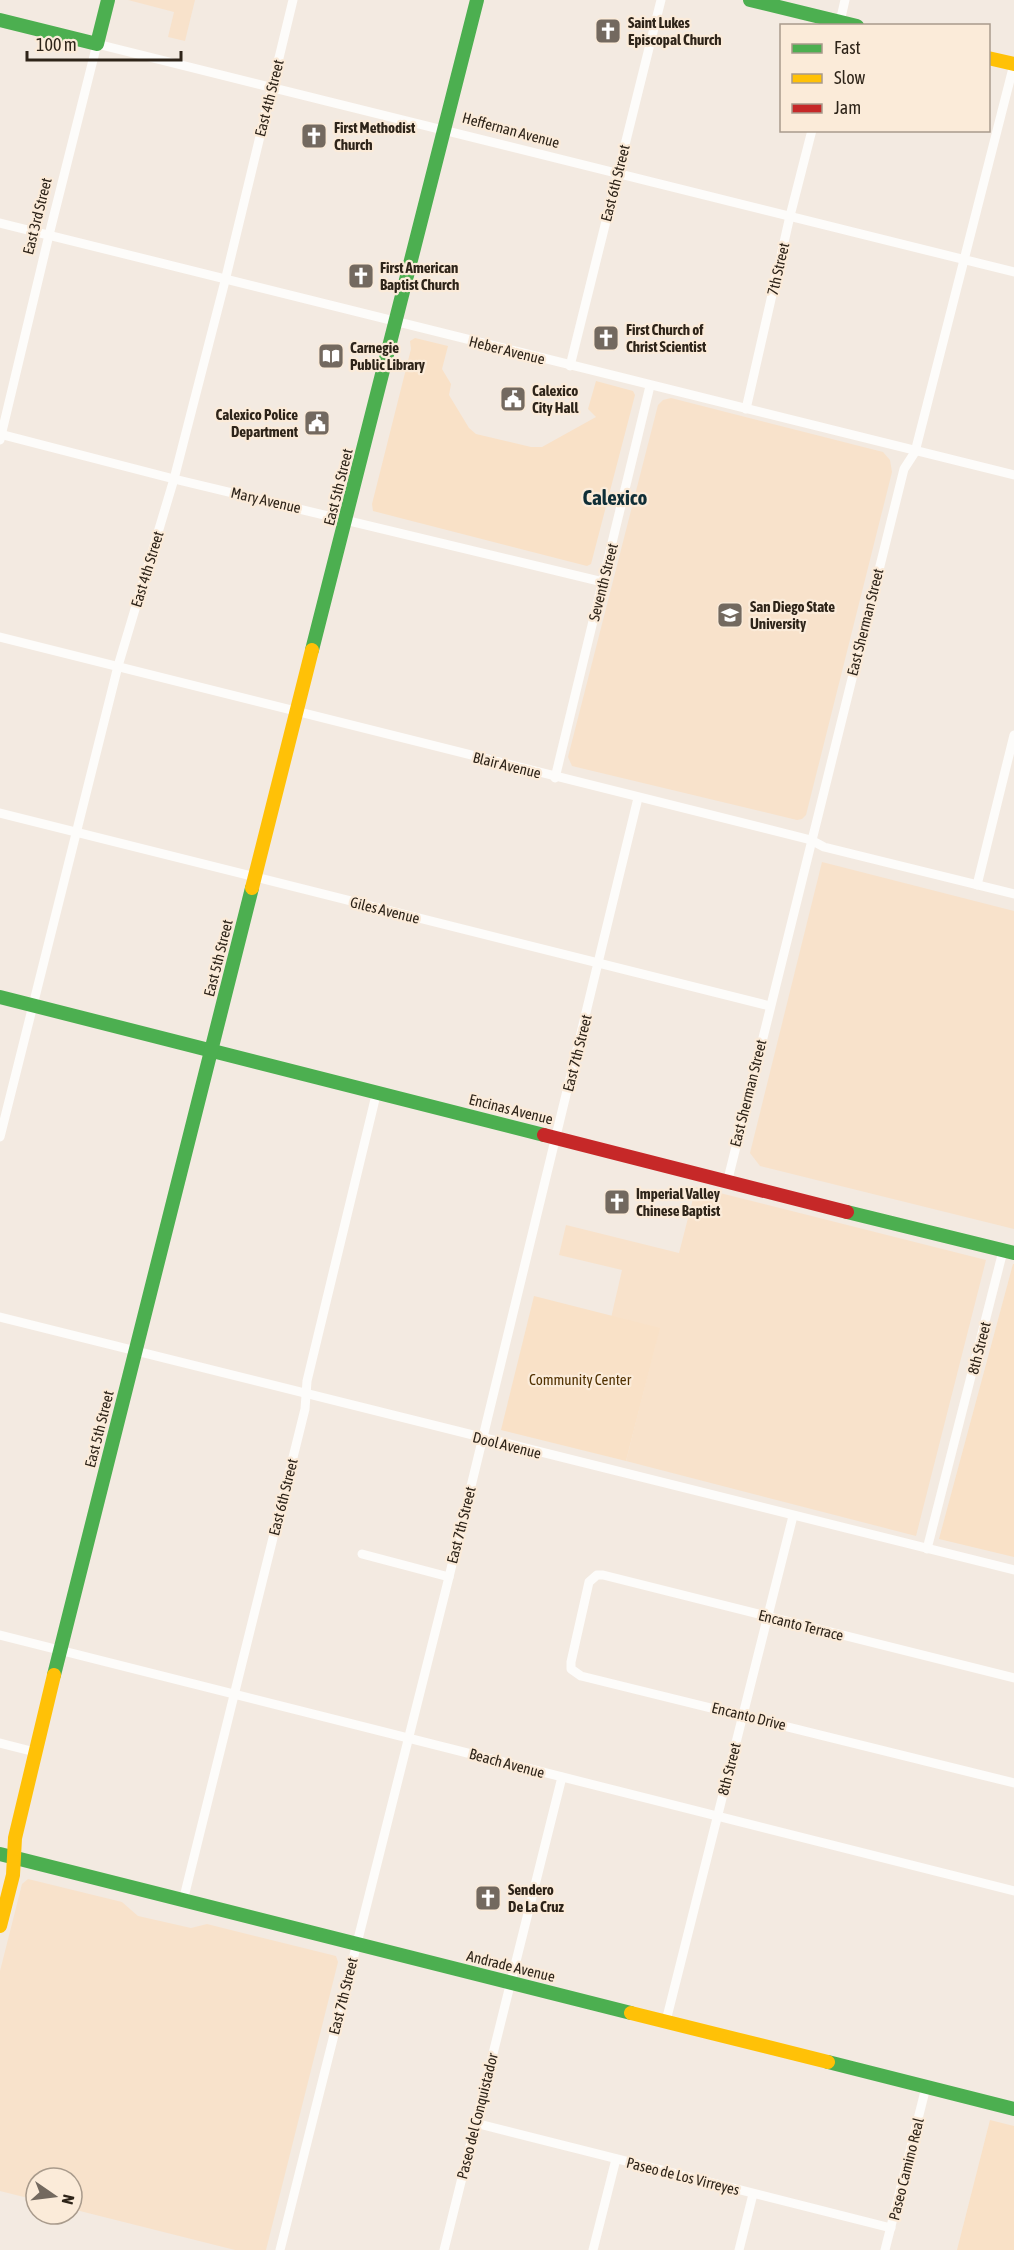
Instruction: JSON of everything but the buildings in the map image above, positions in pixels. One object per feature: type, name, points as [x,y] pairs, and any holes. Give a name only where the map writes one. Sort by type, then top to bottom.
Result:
[{"type":"street","name":"East 3rd Street","points":[[0,436],[108,0]]},
{"type":"street","name":"East 4th Street","points":[[0,1137],[118,666],[174,478],[294,0]]},
{"type":"street","name":"East 5th Street","points":[[0,1926],[13,1875],[15,1838],[60,1651],[477,0]]},
{"type":"street","name":"East 6th Street","points":[[570,366],[661,0]]},
{"type":"street","points":[[750,0],[840,23],[845,0]]},
{"type":"street","name":"Heffernan Avenue","points":[[0,20],[1014,272]]},
{"type":"street","points":[[990,58],[1014,64]]},
{"type":"street","name":"East Sherman Street","points":[[727,1183],[904,469],[915,452],[1014,64]]},
{"type":"street","name":"7th Street","points":[[746,409],[811,132]]},
{"type":"street","name":"Heber Avenue","points":[[0,223],[225,281],[1014,476]]},
{"type":"street","name":"Seventh Street","points":[[555,778],[650,386]]},
{"type":"street","name":"Mary Avenue","points":[[0,436],[603,582]]},
{"type":"street","name":"Blair Avenue","points":[[0,637],[555,778],[811,840],[824,847],[1014,894]]},
{"type":"street","points":[[977,885],[1014,735]]},
{"type":"street","name":"East 7th Street","points":[[280,2250],[448,1577],[638,798]]},
{"type":"street","name":"Giles Avenue","points":[[0,813],[770,1006]]},
{"type":"street","name":"Encinas Avenue","points":[[0,997],[377,1091],[727,1183],[1009,1252]]},
{"type":"street","name":"East 6th Street","points":[[183,1901],[305,1409],[310,1370],[377,1091]]},
{"type":"street","name":"8th Street","points":[[927,1549],[1009,1252]]},
{"type":"street","name":"Dool Avenue","points":[[0,1317],[1014,1570]]},
{"type":"street","name":"8th Street","points":[[666,2021],[793,1516]]},
{"type":"street","points":[[362,1554],[448,1577]]},
{"type":"street","name":"Encanto Terrace","points":[[590,1582],[597,1575],[603,1575],[1014,1678]]},
{"type":"street","name":"Encanto Drive","points":[[590,1582],[571,1662],[571,1669],[581,1676],[1014,1783]]},
{"type":"street","name":"Beach Avenue","points":[[0,1635],[1014,1891]]},
{"type":"street","points":[[0,1743],[35,1752]]},
{"type":"street","points":[[511,1983],[562,1777]]},
{"type":"street","name":"Andrade Avenue","points":[[0,1854],[1014,2109]]},
{"type":"street","name":"Paseo del Conquistador","points":[[444,2250],[511,1983]]},
{"type":"street","name":"Paseo Camino Real","points":[[885,2250],[926,2087]]},
{"type":"street","name":"Paseo de Los Virreyes","points":[[475,2123],[891,2228]]},
{"type":"street","points":[[593,2250],[616,2159]]},
{"type":"street","points":[[739,2250],[753,2194]]},
{"type":"shaded area","points":[[128,0],[195,0],[185,41],[168,37],[174,12]]},
{"type":"shaded area","name":"San Diego State University","points":[[671,398],[883,452],[890,460],[892,472],[806,815],[802,819],[797,820],[572,766],[568,757],[658,405],[663,400]]},
{"type":"shaded area","points":[[822,862],[1014,911],[1014,1229],[760,1166],[750,1153]]},
{"type":"shaded area","points":[[696,1187],[986,1260],[916,1536],[626,1461],[659,1330],[611,1318],[622,1270],[559,1255],[566,1225],[679,1253]]},
{"type":"shaded area","points":[[28,1879],[122,1902],[138,1916],[191,1928],[207,1924],[336,1956],[338,1962],[266,2250],[235,2250],[84,2212],[84,2166],[24,2166],[24,2197],[0,2191],[0,1971],[22,1884]]},
{"type":"green space","points":[[415,338],[448,346],[442,369],[451,384],[449,395],[469,428],[476,434],[531,447],[542,447],[596,417],[588,409],[596,381],[633,391],[635,395],[591,564],[587,566],[373,511],[372,504],[411,349],[410,341]]},
{"type":"green space","points":[[1014,1264],[1014,1557],[939,1539]]},
{"type":"green space","name":"Community Center","points":[[534,1296],[660,1328],[626,1461],[501,1430]]},
{"type":"green space","points":[[990,2120],[1014,2126],[1014,2250],[957,2250]]},
{"type":"traffic: fast","points":[[0,20],[97,44],[108,0]]},
{"type":"traffic: fast","points":[[312,650],[477,0]]},
{"type":"traffic: fast","points":[[750,0],[849,24]]},
{"type":"traffic: fast","points":[[54,1675],[252,888]]},
{"type":"traffic: fast","points":[[0,997],[544,1135]]},
{"type":"traffic: fast","points":[[847,1212],[1014,1253]]},
{"type":"traffic: fast","points":[[0,1854],[631,2013]]},
{"type":"traffic: fast","points":[[828,2062],[1014,2109]]},
{"type":"traffic: slow","points":[[990,58],[1014,64]]},
{"type":"traffic: slow","points":[[252,888],[312,650]]},
{"type":"traffic: slow","points":[[0,1926],[13,1875],[15,1838],[54,1675]]},
{"type":"traffic: slow","points":[[631,2013],[828,2062]]},
{"type":"traffic: jam","points":[[544,1135],[847,1212]]},
{"type":"place","name":"Saint Lukes Episcopal Church","points":[[608,31]]},
{"type":"place","name":"First Methodist Church","points":[[314,136]]},
{"type":"place","name":"First American Baptist Church","points":[[361,276]]},
{"type":"place","name":"First Church of Christ Scientist","points":[[606,338]]},
{"type":"place","name":"Carnegie Public Library","points":[[331,356]]},
{"type":"place","name":"Calexico City Hall","points":[[513,399]]},
{"type":"place","name":"Calexico Police Department","points":[[317,423]]},
{"type":"place","name":"San Diego State University","points":[[730,615]]},
{"type":"place","name":"Imperial Valley Chinese Baptist","points":[[617,1202]]},
{"type":"place","name":"Sendero De La Cruz","points":[[488,1898]]},
{"type":"district","name":"Calexico","points":[[615,497]]}]
